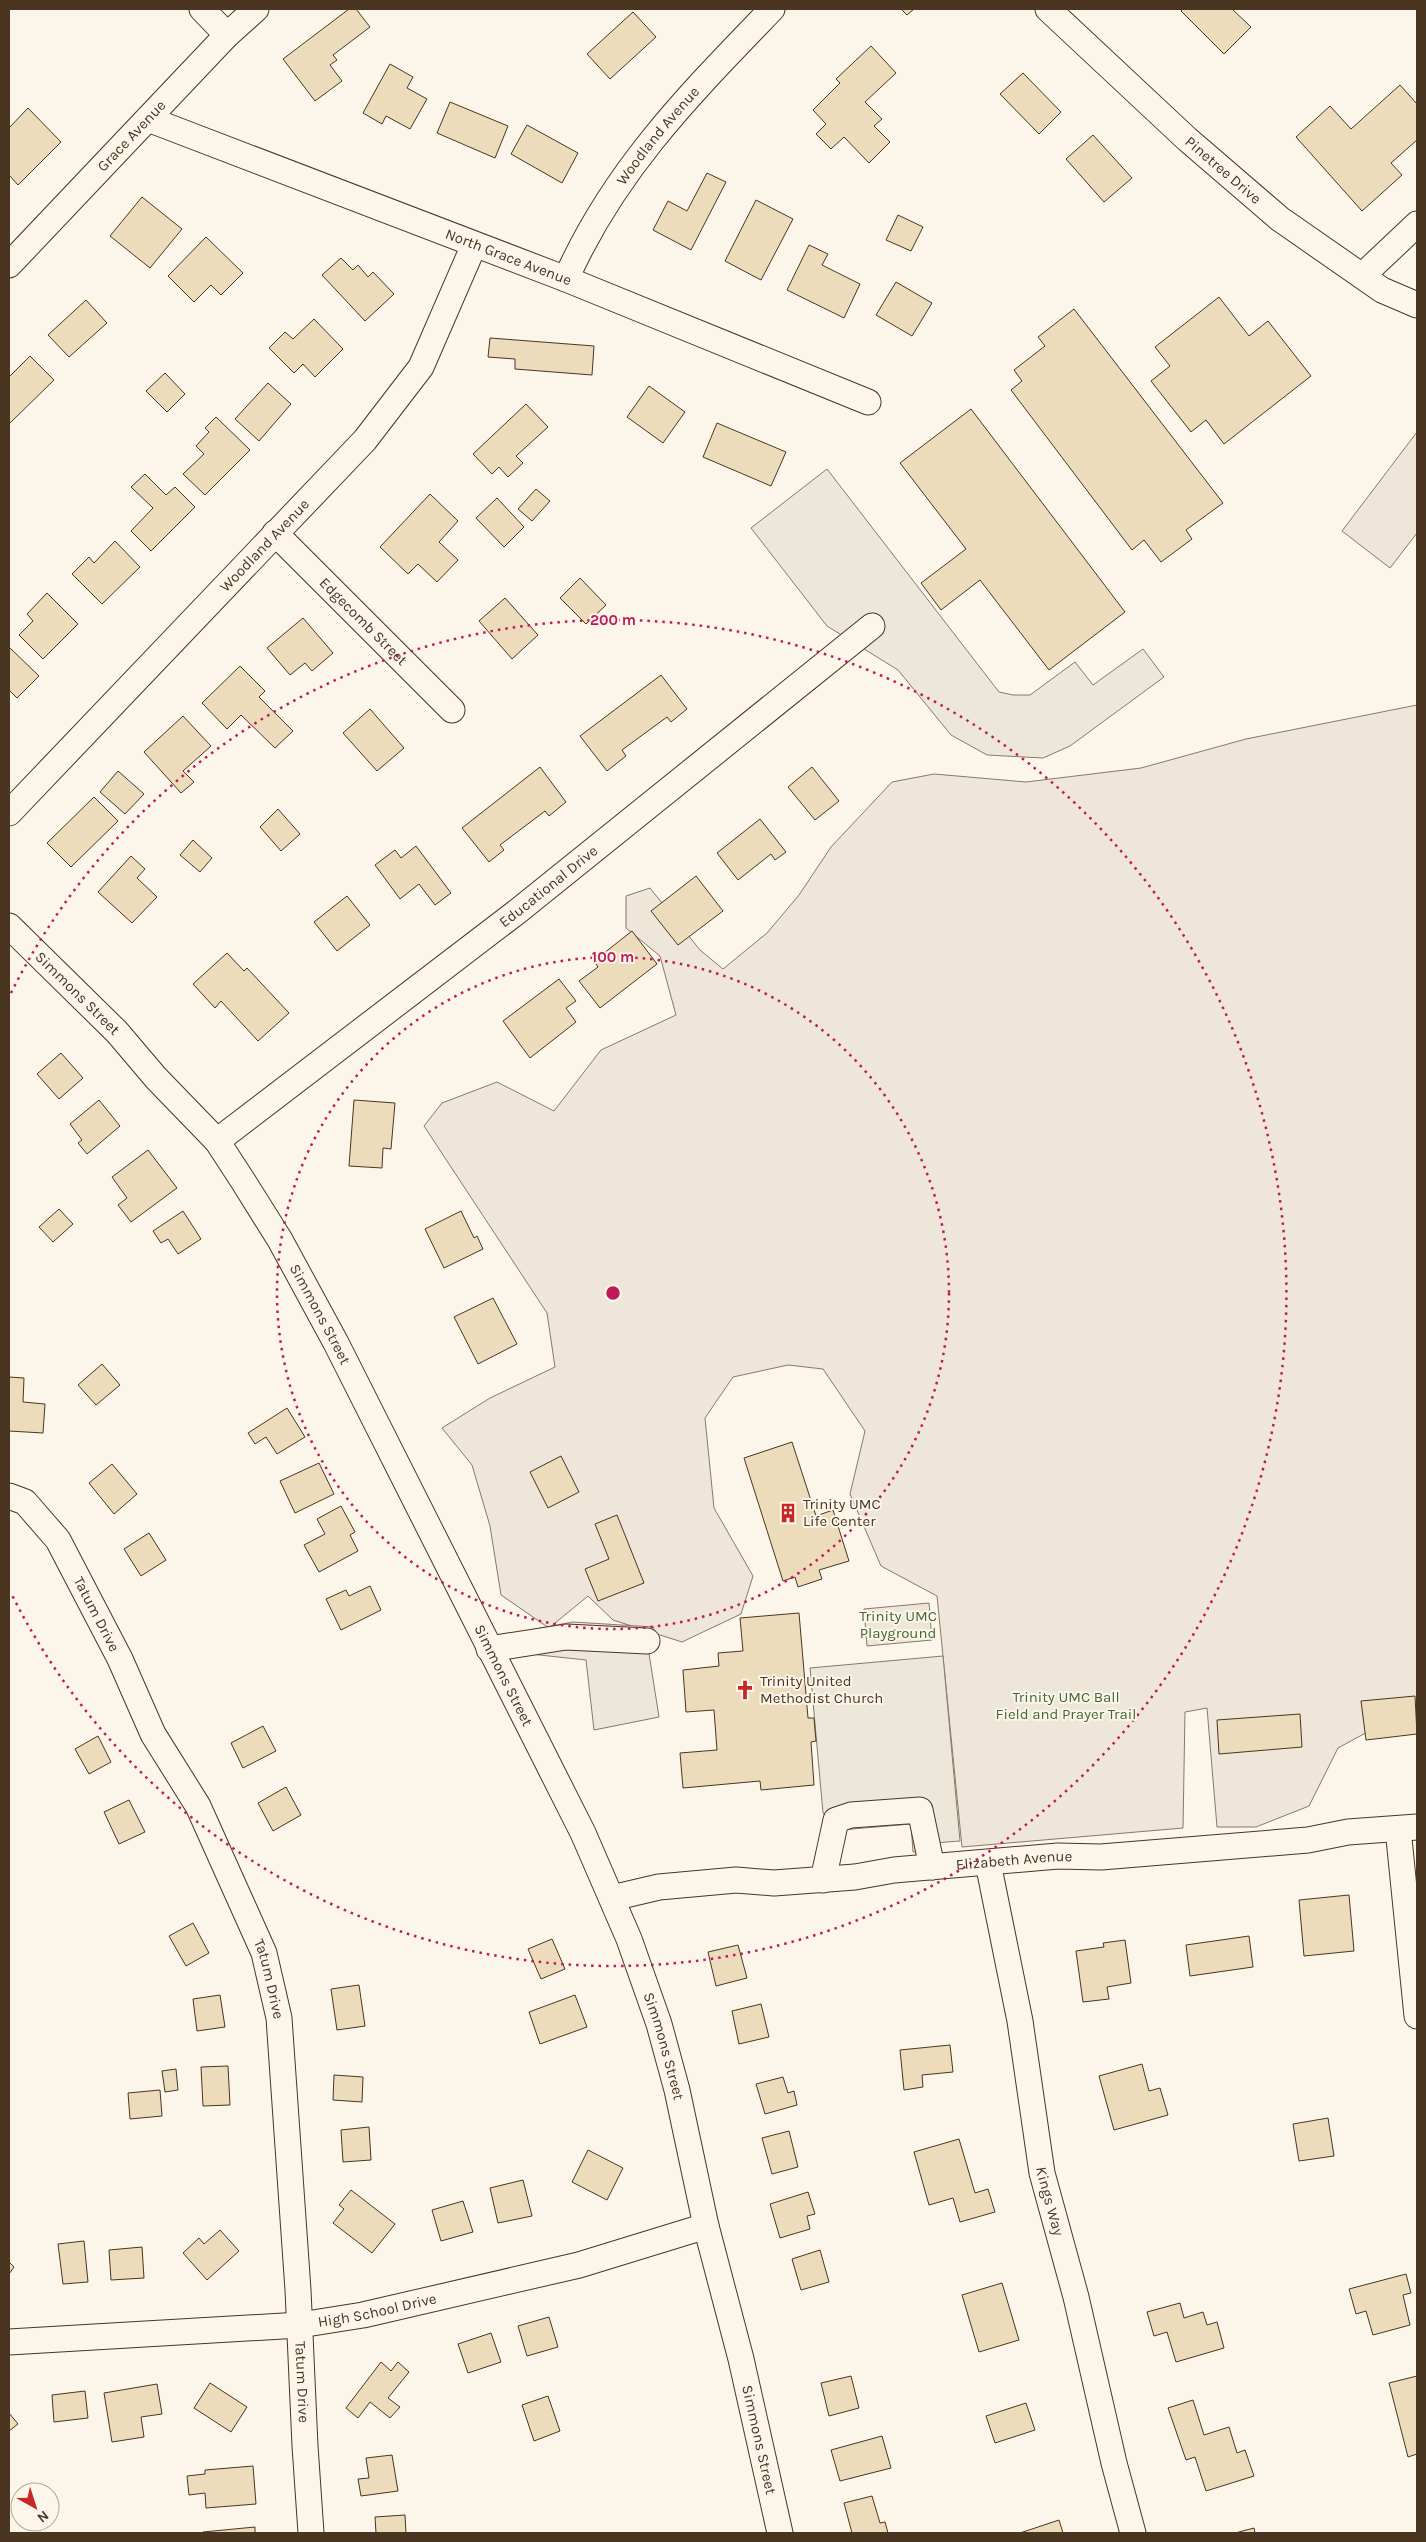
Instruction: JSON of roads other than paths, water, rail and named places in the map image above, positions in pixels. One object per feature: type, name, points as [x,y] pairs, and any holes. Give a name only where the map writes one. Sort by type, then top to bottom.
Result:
[{"type":"street","points":[[202,9],[227,35]]},
{"type":"street","name":"Grace Avenue","points":[[9,265],[227,35],[256,9]]},
{"type":"street","name":"Woodland Avenue","points":[[566,279],[602,208],[629,169],[671,114],[772,9]]},
{"type":"street","name":"Pinetree Drive","points":[[1048,9],[1187,139],[1280,218],[1382,290],[1417,305]]},
{"type":"street","name":"North Grace Avenue","points":[[148,119],[566,279],[868,402]]},
{"type":"street","points":[[1362,276],[1417,224]]},
{"type":"street","name":"Woodland Avenue","points":[[9,812],[365,440],[420,367],[474,245]]},
{"type":"street","name":"Edgecomb Street","points":[[275,533],[452,710]]},
{"type":"street","name":"Educational Drive","points":[[217,1140],[518,911],[872,626]]},
{"type":"street","name":"Simmons Street","points":[[9,926],[117,1032],[156,1078],[217,1140],[280,1240],[336,1343],[583,1833],[612,1898],[659,2024],[677,2090],[706,2226],[741,2360],[780,2533]]},
{"type":"street","name":"Tatum Drive","points":[[9,1496],[25,1502],[58,1540],[120,1659],[153,1734],[198,1806],[264,1953],[279,2018],[300,2324],[311,2533]]},
{"type":"street","points":[[489,1649],[566,1637],[647,1641]]},
{"type":"street","points":[[823,1880],[836,1820],[851,1815],[920,1810],[932,1867]]},
{"type":"street","points":[[1407,1828],[1417,2016]]},
{"type":"street","name":"Elizabeth Avenue","points":[[612,1898],[659,1888],[736,1880],[774,1883],[823,1880],[932,1867],[1058,1856],[1101,1857],[1298,1841],[1348,1832],[1407,1828]]},
{"type":"street","name":"Kings Way","points":[[988,1863],[1020,2022],[1042,2173],[1076,2296],[1114,2463],[1133,2533]]},
{"type":"street","name":"High School Drive","points":[[9,2342],[300,2324],[363,2315],[572,2266],[706,2226]]},
{"type":"place","name":"Trinity UMC Life Center","points":[[788,1513]]},
{"type":"place","name":"Trinity United Methodist Church","points":[[745,1690]]},
{"type":"park label","name":"Trinity UMC Playground","points":[[898,1624]]},
{"type":"park label","name":"Trinity UMC Ball Field and Prayer Trail","points":[[1066,1706]]}]
